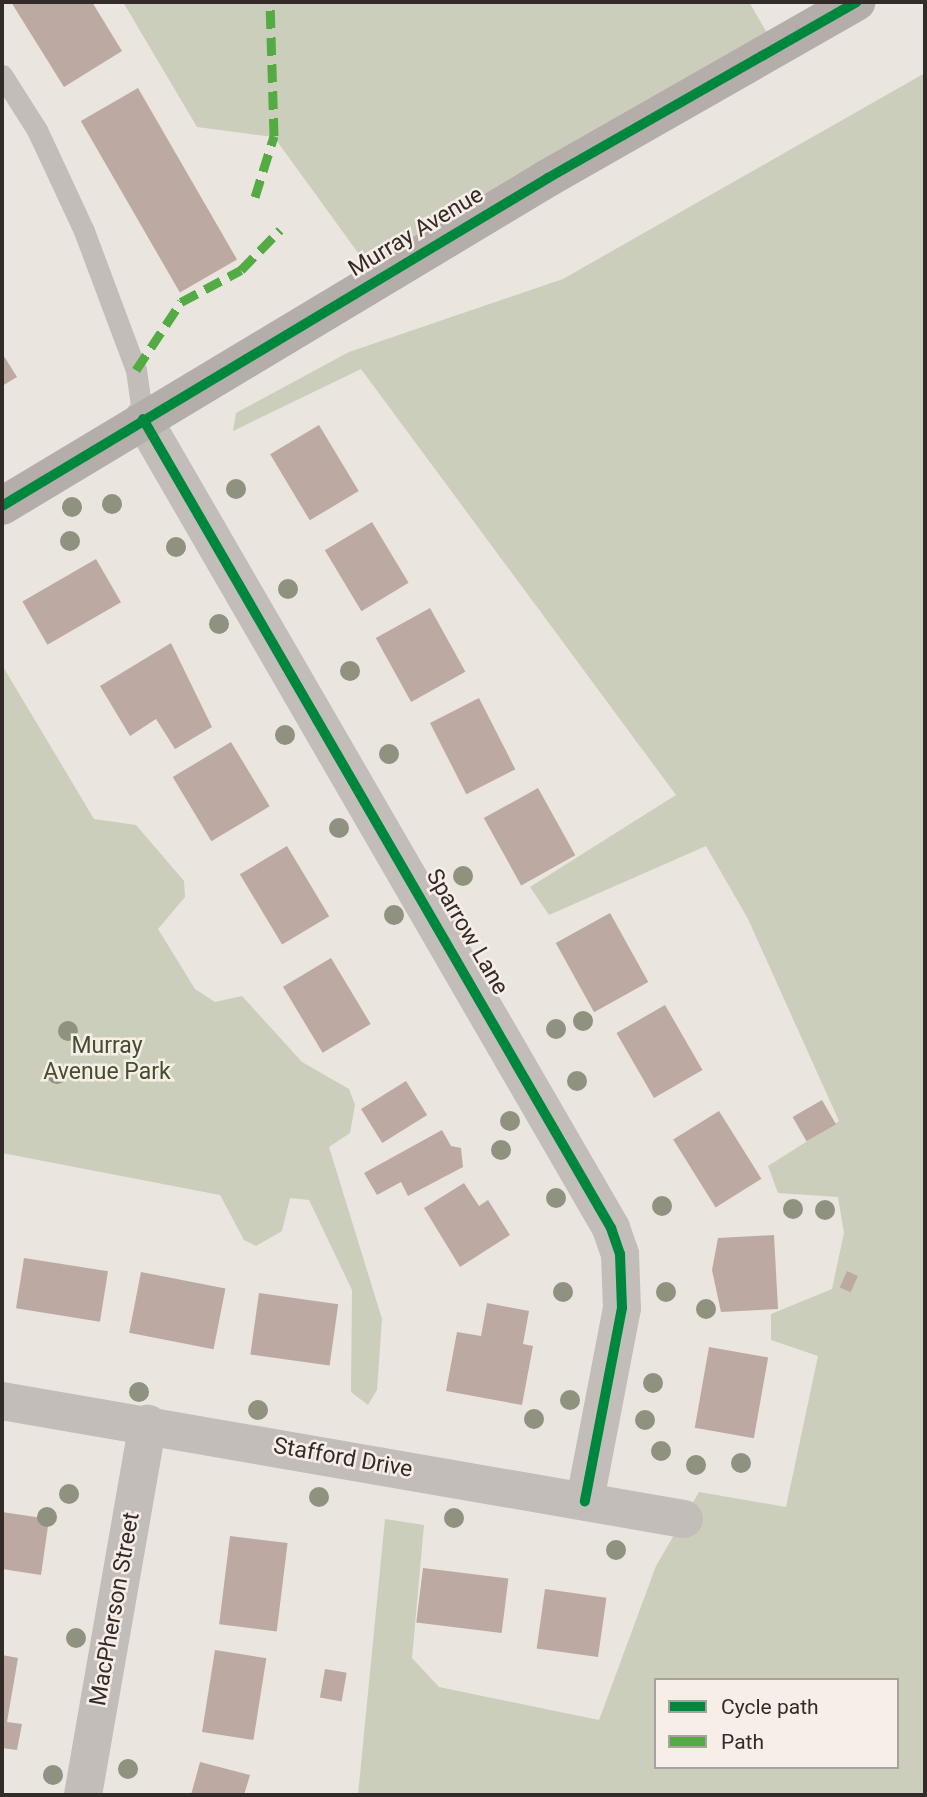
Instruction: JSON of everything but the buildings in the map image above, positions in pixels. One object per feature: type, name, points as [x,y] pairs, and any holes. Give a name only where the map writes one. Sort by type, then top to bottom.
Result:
[{"type":"street","name":"Murray Avenue","points":[[2,506],[143,418],[856,2]]},
{"type":"street","name":"Sparrow Lane","points":[[143,418],[611,1228],[620,1254],[621,1320],[585,1501]]},
{"type":"street","name":"Stafford Drive","points":[[2,1401],[148,1424],[684,1519]]},
{"type":"street","name":"MacPherson Street","points":[[83,1795],[148,1424]]},
{"type":"lane","points":[[2,75],[37,130],[84,231],[136,370],[143,418]]},
{"type":"green space","points":[[123,2],[749,2],[774,45],[377,279],[274,137],[197,127]]},
{"type":"green space","points":[[925,73],[925,1795],[358,1795],[385,1519],[424,1525],[412,1658],[439,1687],[599,1720],[656,1566],[699,1492],[786,1507],[818,1356],[771,1340],[771,1314],[832,1289],[844,1233],[838,1197],[778,1193],[768,1166],[839,1121],[748,919],[706,846],[549,915],[530,887],[676,795],[361,369],[233,431],[236,413],[349,352],[563,279]]},
{"type":"green space","name":"Murray Avenue Park","points":[[2,665],[94,819],[136,825],[184,881],[185,897],[158,929],[195,989],[215,1002],[242,996],[302,1062],[349,1089],[355,1105],[350,1133],[329,1147],[382,1319],[377,1390],[368,1405],[351,1392],[352,1290],[309,1200],[290,1198],[282,1231],[256,1246],[244,1240],[220,1195],[2,1153]]},
{"type":"marked path","points":[[255,197],[274,136],[270,2]]},
{"type":"marked path","points":[[136,370],[181,302],[241,270],[280,230]]},
{"type":"cycle path","points":[[2,506],[548,178],[856,2]]},
{"type":"cycle path","points":[[143,419],[611,1228],[620,1254],[622,1308],[585,1501]]}]
